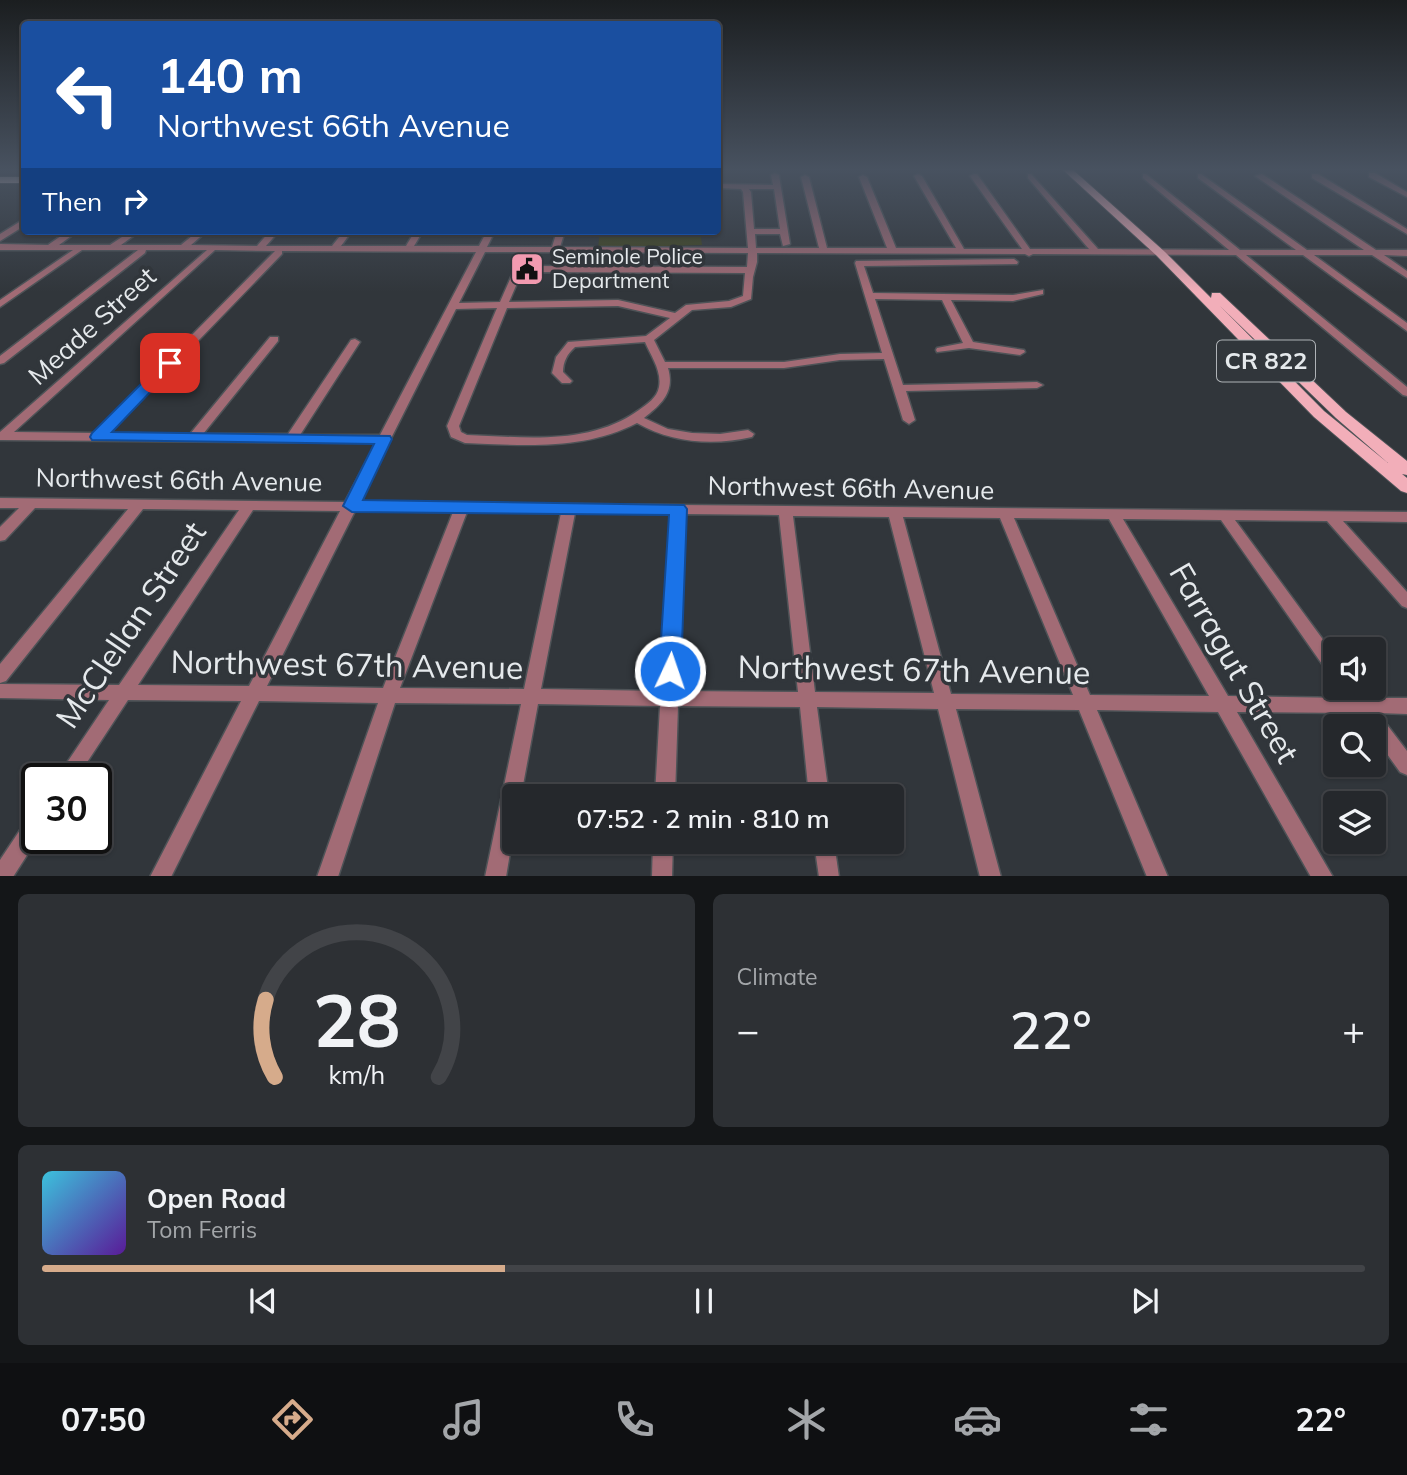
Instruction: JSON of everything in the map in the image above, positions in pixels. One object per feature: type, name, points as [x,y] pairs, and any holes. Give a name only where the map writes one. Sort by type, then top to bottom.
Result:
[{"type":"main road","name":"CR 822","points":[[1116,210],[1168,253],[1341,415],[1407,470]]},
{"type":"main road","name":"CR 822","points":[[1124,210],[1146,227],[1319,414],[1407,487]]},
{"type":"street","points":[[566,381],[557,373],[557,368],[564,351],[572,344],[649,339],[676,316],[697,304],[740,302],[748,297],[752,251],[746,210]]},
{"type":"street","points":[[781,210],[786,244]]},
{"type":"street","points":[[813,210],[824,251]]},
{"type":"street","points":[[876,210],[892,252]]},
{"type":"street","points":[[938,210],[962,252]]},
{"type":"street","points":[[998,210],[1029,253]]},
{"type":"street","points":[[1060,210],[1097,253]]},
{"type":"street","points":[[1186,210],[1220,239],[1218,243],[1407,393]]},
{"type":"street","points":[[1247,210],[1407,328]]},
{"type":"street","points":[[1310,210],[1407,275]]},
{"type":"street","points":[[1371,210],[1407,232]]},
{"type":"street","points":[[0,245],[21,226]]},
{"type":"street","points":[[751,231],[784,232]]},
{"type":"street","points":[[50,247],[68,235]]},
{"type":"street","points":[[113,248],[131,235]]},
{"type":"street","points":[[183,248],[198,235]]},
{"type":"street","points":[[258,248],[271,235]]},
{"type":"street","points":[[335,248],[345,235]]},
{"type":"street","points":[[409,248],[417,235]]},
{"type":"street","points":[[160,876],[489,235]]},
{"type":"street","points":[[555,250],[560,235]]},
{"type":"street","points":[[0,245],[482,251],[752,251],[783,254],[824,251],[854,254],[1407,253]]},
{"type":"street","points":[[0,259],[15,249]]},
{"type":"street","points":[[0,304],[78,250]]},
{"type":"street","points":[[0,361],[142,251]]},
{"type":"street","name":"Meade Street","points":[[1,436],[211,251]]},
{"type":"street","points":[[98,437],[279,252]]},
{"type":"street","points":[[909,420],[859,263],[1014,262]]},
{"type":"street","points":[[649,339],[665,380],[664,390],[658,401],[638,419],[587,437],[558,441],[465,439],[455,434],[453,426],[502,306],[515,276],[522,271],[751,270]]},
{"type":"street","points":[[868,296],[1013,298],[1040,292]]},
{"type":"street","points":[[946,297],[969,345]]},
{"type":"street","points":[[454,306],[618,303],[676,316]]},
{"type":"street","points":[[192,438],[274,339]]},
{"type":"street","points":[[291,439],[355,342]]},
{"type":"street","points":[[941,350],[969,345],[1020,352]]},
{"type":"street","points":[[660,365],[784,365],[840,356],[887,356]]},
{"type":"street","points":[[899,388],[1037,385]]},
{"type":"street","points":[[638,419],[669,435],[731,437],[748,434]]},
{"type":"street","points":[[1,436],[384,439]]},
{"type":"street","name":"Northwest 66th Avenue","points":[[0,503],[1407,517]]},
{"type":"street","points":[[0,536],[32,503]]},
{"type":"street","points":[[0,676],[139,505]]},
{"type":"street","name":"McClellan Street","points":[[75,763],[249,506]]},
{"type":"street","points":[[327,876],[389,695],[462,507]]},
{"type":"street","points":[[495,876],[569,508]]},
{"type":"street","points":[[665,784],[678,509]]},
{"type":"street","points":[[785,510],[818,784]]},
{"type":"street","points":[[895,512],[942,701],[991,876]]},
{"type":"street","points":[[1006,515],[1158,876]]},
{"type":"street","name":"Farragut Street","points":[[1114,515],[1322,876]]},
{"type":"street","points":[[1225,516],[1323,651]]},
{"type":"street","points":[[1331,517],[1407,602]]},
{"type":"street","name":"Northwest 67th Avenue","points":[[0,691],[1407,706]]},
{"type":"street","points":[[1358,700],[1407,766]]},
{"type":"street","points":[[2,876],[21,846]]},
{"type":"street","points":[[662,876],[663,854]]},
{"type":"street","points":[[826,854],[829,876]]},
{"type":"green space","points":[[600,235],[701,235],[702,245],[598,248]]},
{"type":"place","name":"Seminole Police Department","points":[[527,269]]},
{"type":"route","points":[[170,363],[98,437],[384,439],[352,506],[678,509],[670,671]]}]
